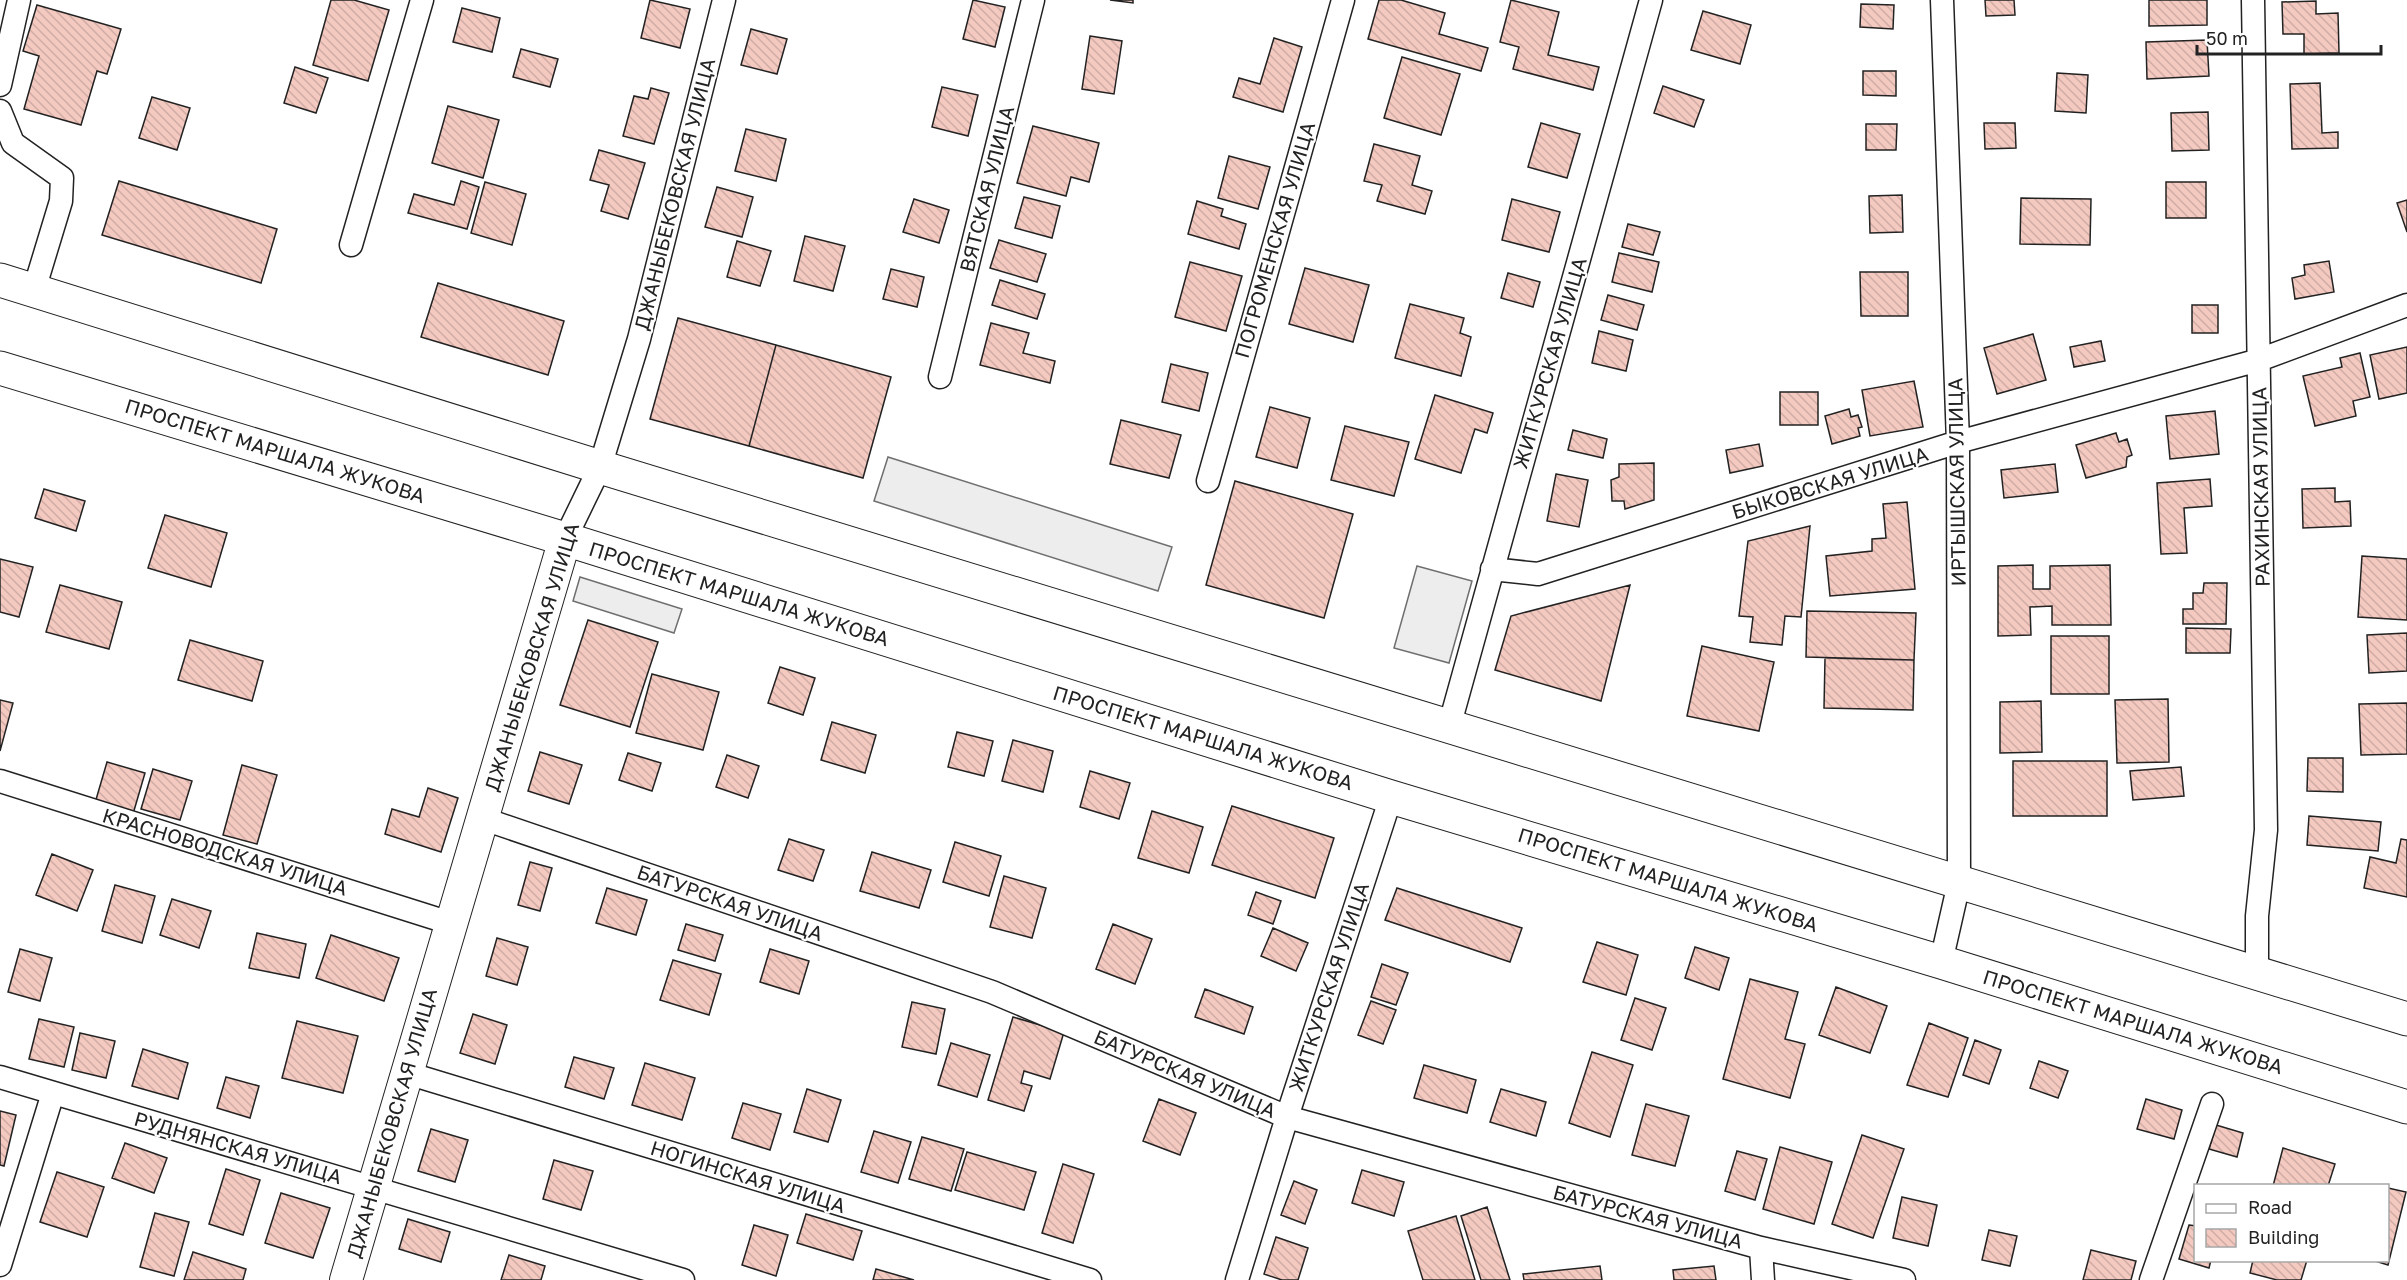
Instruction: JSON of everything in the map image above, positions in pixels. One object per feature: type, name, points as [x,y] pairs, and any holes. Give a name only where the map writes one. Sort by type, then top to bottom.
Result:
[{"type":"highway","points":[[0,280],[600,467],[2407,1019]]},
{"type":"highway","name":"ПРОСПЕКТ МАРШАЛА ЖУКОВА","points":[[0,368],[564,539],[1391,797],[1941,962],[2407,1107]]},
{"type":"main road","name":"ДЖАНЫБЕКОВСКАЯ УЛИЦА","points":[[346,1280],[564,539]]},
{"type":"street","points":[[0,85],[19,0]]},
{"type":"street","points":[[351,245],[422,0]]},
{"type":"street","name":"ДЖАНЫБЕКОВСКАЯ УЛИЦА","points":[[564,539],[600,467],[639,339],[724,0]]},
{"type":"street","name":"ВЯТСКАЯ УЛИЦА","points":[[940,377],[1033,0]]},
{"type":"street","name":"ПОГРОМЕНСКАЯ УЛИЦА","points":[[1208,481],[1343,0]]},
{"type":"street","name":"ЖИТКУРСКАЯ УЛИЦА","points":[[1449,727],[1651,0]]},
{"type":"street","name":"ИРТЫШСКАЯ УЛИЦА","points":[[1941,962],[1959,883],[1958,442],[1942,0]]},
{"type":"street","name":"РАХИНСКАЯ УЛИЦА","points":[[2253,0],[2266,830],[2257,916],[2257,973]]},
{"type":"street","points":[[0,111],[13,143],[62,178],[61,201],[34,290]]},
{"type":"street","name":"БЫКОВСКАЯ УЛИЦА","points":[[1492,569],[1538,574],[1958,442],[2259,360],[2407,305]]},
{"type":"street","name":"КРАСНОВОДСКАЯ УЛИЦА","points":[[0,781],[450,922]]},
{"type":"street","name":"ЖИТКУРСКАЯ УЛИЦА","points":[[1237,1280],[1287,1117],[1391,797]]},
{"type":"street","name":"БАТУРСКАЯ УЛИЦА","points":[[481,818],[992,992],[1287,1117],[1761,1248],[1904,1280]]},
{"type":"street","name":"НОГИНСКАЯ УЛИЦА","points":[[407,1073],[1090,1280]]},
{"type":"street","name":"РУДНЯНСКАЯ УЛИЦА","points":[[0,1077],[683,1280]]},
{"type":"street","points":[[0,1265],[52,1094]]},
{"type":"street","points":[[2151,1280],[2212,1104]]},
{"type":"street","points":[[1761,1248],[1763,1280]]},
{"type":"shaded area","points":[[888,457],[1172,547],[1158,591],[874,501]]},
{"type":"shaded area","points":[[1417,566],[1472,581],[1449,663],[1394,648]]},
{"type":"shaded area","points":[[580,577],[682,609],[674,633],[573,601]]},
{"type":"building","points":[[331,0],[354,0],[389,10],[368,81],[313,65]]},
{"type":"building","points":[[650,0],[690,9],[680,48],[641,38]]},
{"type":"building","points":[[973,0],[1005,7],[995,47],[963,39]]},
{"type":"building","points":[[1110,0],[1133,0],[1133,3]]},
{"type":"building","points":[[1379,0],[1401,0],[1445,13],[1439,34],[1488,48],[1481,71],[1368,39]]},
{"type":"building","points":[[1511,0],[1559,12],[1548,55],[1599,67],[1593,90],[1513,69],[1519,47],[1500,42]]},
{"type":"building","points":[[1985,0],[2014,0],[2015,15],[1986,16]]},
{"type":"building","points":[[2149,0],[2207,0],[2207,25],[2149,26]]},
{"type":"building","points":[[2316,1],[2316,14],[2338,13],[2339,53],[2304,54],[2304,34],[2283,34],[2282,2]]},
{"type":"building","points":[[1861,4],[1894,5],[1893,29],[1860,27]]},
{"type":"building","points":[[37,5],[121,29],[107,74],[97,71],[81,125],[24,109],[39,56],[23,51]]},
{"type":"building","points":[[462,8],[500,18],[492,52],[453,42]]},
{"type":"building","points":[[1703,11],[1751,25],[1740,64],[1691,50]]},
{"type":"building","points":[[751,29],[787,39],[777,74],[741,65]]},
{"type":"building","points":[[1090,36],[1122,41],[1114,94],[1082,89]]},
{"type":"building","points":[[1274,38],[1302,47],[1283,112],[1233,97],[1239,78],[1260,84]]},
{"type":"building","points":[[2207,40],[2209,76],[2147,79],[2146,42]]},
{"type":"building","points":[[521,49],[558,59],[550,87],[513,77]]},
{"type":"building","points":[[1402,57],[1460,74],[1441,135],[1384,118]]},
{"type":"building","points":[[295,67],[328,78],[316,113],[284,103]]},
{"type":"building","points":[[1863,71],[1896,71],[1896,96],[1863,95]]},
{"type":"building","points":[[2057,73],[2088,75],[2086,113],[2055,111]]},
{"type":"building","points":[[2320,83],[2322,133],[2338,132],[2338,148],[2292,149],[2290,84]]},
{"type":"building","points":[[1663,86],[1704,100],[1694,127],[1654,113]]},
{"type":"building","points":[[942,87],[978,95],[968,136],[932,127]]},
{"type":"building","points":[[651,88],[669,93],[654,144],[623,136],[634,96],[648,99]]},
{"type":"building","points":[[152,97],[190,108],[177,150],[139,138]]},
{"type":"building","points":[[448,106],[499,120],[483,178],[432,163]]},
{"type":"building","points":[[2208,112],[2209,150],[2172,151],[2171,113]]},
{"type":"building","points":[[1541,123],[1580,134],[1567,178],[1528,167]]},
{"type":"building","points":[[1984,123],[2015,123],[2016,148],[1985,149]]},
{"type":"building","points":[[1866,124],[1897,124],[1896,150],[1866,150]]},
{"type":"building","points":[[1033,126],[1099,143],[1089,182],[1071,177],[1066,196],[1017,183]]},
{"type":"building","points":[[746,129],[786,139],[776,181],[735,171]]},
{"type":"building","points":[[1374,144],[1420,156],[1412,185],[1432,191],[1425,214],[1377,201],[1382,185],[1364,181]]},
{"type":"building","points":[[599,150],[645,163],[628,219],[601,211],[609,185],[590,180]]},
{"type":"building","points":[[1229,156],[1270,167],[1258,209],[1218,198]]},
{"type":"building","points":[[119,181],[277,229],[261,283],[102,235]]},
{"type":"building","points":[[461,181],[479,187],[467,229],[408,213],[414,194],[454,205]]},
{"type":"building","points":[[485,182],[526,194],[512,245],[471,233]]},
{"type":"building","points":[[2166,182],[2206,182],[2206,218],[2166,218]]},
{"type":"building","points":[[717,187],[753,197],[742,237],[705,227]]},
{"type":"building","points":[[1902,195],[1903,232],[1870,233],[1869,196]]},
{"type":"building","points":[[1024,197],[1060,206],[1052,238],[1015,228]]},
{"type":"building","points":[[2021,198],[2091,199],[2090,245],[2020,244]]},
{"type":"building","points":[[914,199],[949,210],[939,243],[903,232]]},
{"type":"building","points":[[1512,199],[1560,212],[1549,252],[1502,240]]},
{"type":"building","points":[[2407,200],[2407,232],[2397,203]]},
{"type":"building","points":[[1197,201],[1223,209],[1221,216],[1246,224],[1239,249],[1188,234]]},
{"type":"building","points":[[1628,224],[1660,232],[1653,255],[1622,247]]},
{"type":"building","points":[[805,236],[845,246],[833,291],[794,281]]},
{"type":"building","points":[[999,240],[1046,254],[1037,282],[990,268]]},
{"type":"building","points":[[737,241],[771,251],[760,286],[727,277]]},
{"type":"building","points":[[1619,253],[1659,262],[1652,292],[1612,282]]},
{"type":"building","points":[[2329,261],[2334,292],[2295,299],[2292,278],[2305,275],[2304,265]]},
{"type":"building","points":[[1190,262],[1242,276],[1226,331],[1175,317]]},
{"type":"building","points":[[1305,268],[1369,285],[1353,342],[1289,324]]},
{"type":"building","points":[[891,269],[924,277],[917,307],[883,299]]},
{"type":"building","points":[[1860,272],[1908,272],[1908,316],[1861,316]]},
{"type":"building","points":[[1508,273],[1540,282],[1533,307],[1501,298]]},
{"type":"building","points":[[1000,280],[1045,294],[1037,319],[992,305]]},
{"type":"building","points":[[438,283],[564,321],[548,375],[421,337]]},
{"type":"building","points":[[1608,295],[1644,305],[1637,330],[1601,320]]},
{"type":"building","points":[[1410,304],[1464,318],[1460,333],[1471,337],[1461,376],[1395,358]]},
{"type":"building","points":[[2192,305],[2218,305],[2218,333],[2192,333]]},
{"type":"building","points":[[678,318],[776,345],[749,446],[650,419]]},
{"type":"building","points":[[991,323],[1029,333],[1023,353],[1055,361],[1050,383],[980,365]]},
{"type":"building","points":[[1599,331],[1633,340],[1626,371],[1592,363]]},
{"type":"building","points":[[2033,334],[2046,380],[1997,394],[1984,348]]},
{"type":"building","points":[[2101,341],[2105,361],[2074,367],[2070,347]]},
{"type":"building","points":[[776,345],[891,377],[863,478],[749,446]]},
{"type":"building","points":[[2407,347],[2407,393],[2379,399],[2370,355]]},
{"type":"building","points":[[2360,353],[2370,397],[2353,401],[2356,416],[2315,426],[2303,376],[2342,367],[2340,358]]},
{"type":"building","points":[[1171,364],[1208,373],[1199,411],[1162,402]]},
{"type":"building","points":[[1914,381],[1923,427],[1870,436],[1862,390]]},
{"type":"building","points":[[1780,392],[1818,392],[1818,425],[1780,425]]},
{"type":"building","points":[[1435,395],[1493,413],[1487,433],[1475,429],[1461,473],[1415,459]]},
{"type":"building","points":[[1270,407],[1310,418],[1297,468],[1256,457]]},
{"type":"building","points":[[1849,409],[1851,417],[1858,415],[1862,427],[1858,428],[1860,436],[1832,444],[1825,416]]},
{"type":"building","points":[[2215,411],[2219,454],[2170,459],[2166,416]]},
{"type":"building","points":[[1121,420],[1181,435],[1169,478],[1110,464]]},
{"type":"building","points":[[1345,426],[1409,442],[1394,496],[1331,480]]},
{"type":"building","points":[[1573,430],[1607,439],[1603,458],[1568,450]]},
{"type":"building","points":[[2116,433],[2119,442],[2127,439],[2132,455],[2127,457],[2126,467],[2086,478],[2076,445]]},
{"type":"building","points":[[1759,444],[1763,466],[1730,473],[1726,450]]},
{"type":"building","points":[[1654,463],[1654,500],[1625,509],[1624,501],[1612,501],[1611,480],[1619,477],[1619,464]]},
{"type":"building","points":[[2055,464],[2058,492],[2004,498],[2001,470]]},
{"type":"building","points":[[1556,474],[1588,480],[1579,527],[1547,521]]},
{"type":"building","points":[[2210,479],[2212,506],[2184,508],[2187,553],[2161,554],[2157,483]]},
{"type":"building","points":[[1235,481],[1353,514],[1324,618],[1206,585]]},
{"type":"building","points":[[2335,488],[2335,502],[2350,501],[2351,526],[2303,528],[2302,489]]},
{"type":"building","points":[[44,489],[85,501],[76,531],[35,518]]},
{"type":"building","points":[[1907,502],[1915,589],[1830,596],[1826,556],[1872,551],[1872,539],[1886,538],[1883,504]]},
{"type":"building","points":[[165,515],[227,533],[211,587],[148,568]]},
{"type":"building","points":[[1810,526],[1801,617],[1785,616],[1782,645],[1750,642],[1753,617],[1739,616],[1748,541]]},
{"type":"building","points":[[2362,556],[2407,559],[2407,620],[2358,617]]},
{"type":"building","points":[[0,559],[33,567],[19,617],[0,612]]},
{"type":"building","points":[[2033,565],[2033,589],[2050,589],[2050,566],[2110,565],[2111,625],[2052,625],[2052,606],[2030,607],[2031,635],[1998,636],[1998,566]]},
{"type":"building","points":[[2204,583],[2227,583],[2226,624],[2183,624],[2183,609],[2193,609],[2193,593],[2203,593]]},
{"type":"building","points":[[60,585],[122,602],[109,649],[46,632]]},
{"type":"building","points":[[1630,585],[1601,701],[1495,670],[1511,616]]},
{"type":"building","points":[[1807,611],[1916,613],[1914,660],[1806,657]]},
{"type":"building","points":[[588,620],[658,642],[630,727],[560,705]]},
{"type":"building","points":[[2186,628],[2231,629],[2230,653],[2186,653]]},
{"type":"building","points":[[2407,633],[2407,671],[2369,673],[2367,635]]},
{"type":"building","points":[[2051,636],[2109,636],[2109,694],[2051,694]]},
{"type":"building","points":[[190,640],[263,661],[252,701],[178,680]]},
{"type":"building","points":[[1702,646],[1774,662],[1759,731],[1687,716]]},
{"type":"building","points":[[1825,658],[1914,660],[1913,710],[1824,708]]},
{"type":"building","points":[[780,667],[815,678],[803,715],[768,703]]},
{"type":"building","points":[[652,674],[719,692],[703,750],[636,733]]},
{"type":"building","points":[[2168,699],[2169,762],[2117,763],[2115,700]]},
{"type":"building","points":[[0,700],[13,703],[0,751]]},
{"type":"building","points":[[2041,701],[2042,752],[2000,753],[2000,702]]},
{"type":"building","points":[[2407,703],[2407,754],[2361,755],[2359,704]]},
{"type":"building","points":[[832,722],[876,735],[865,773],[821,760]]},
{"type":"building","points":[[957,732],[993,741],[984,776],[948,767]]},
{"type":"building","points":[[1013,740],[1053,751],[1043,792],[1002,781]]},
{"type":"building","points":[[540,752],[582,765],[569,804],[528,791]]},
{"type":"building","points":[[628,753],[661,763],[652,791],[619,780]]},
{"type":"building","points":[[727,755],[759,766],[748,798],[716,787]]},
{"type":"building","points":[[2308,758],[2343,758],[2343,792],[2307,791]]},
{"type":"building","points":[[2013,761],[2107,761],[2107,816],[2013,816]]},
{"type":"building","points":[[107,762],[145,773],[133,814],[95,803]]},
{"type":"building","points":[[242,765],[277,775],[257,844],[223,835]]},
{"type":"building","points":[[2181,767],[2184,796],[2133,800],[2130,771]]},
{"type":"building","points":[[153,769],[192,781],[180,820],[141,809]]},
{"type":"building","points":[[1090,771],[1130,783],[1119,819],[1080,807]]},
{"type":"building","points":[[428,788],[458,798],[441,852],[385,834],[392,809],[419,817]]},
{"type":"building","points":[[1232,806],[1334,838],[1315,898],[1212,865]]},
{"type":"building","points":[[1152,811],[1203,827],[1189,873],[1138,858]]},
{"type":"building","points":[[2309,816],[2381,822],[2378,851],[2307,845]]},
{"type":"building","points":[[789,839],[824,850],[813,881],[778,870]]},
{"type":"building","points":[[2401,839],[2407,840],[2407,897],[2364,888],[2370,857],[2396,863]]},
{"type":"building","points":[[955,842],[1001,856],[989,896],[943,882]]},
{"type":"building","points":[[872,852],[931,870],[919,908],[860,891]]},
{"type":"building","points":[[52,854],[93,870],[77,911],[36,895]]},
{"type":"building","points":[[530,862],[552,868],[540,911],[518,905]]},
{"type":"building","points":[[1004,876],[1046,888],[1032,938],[990,927]]},
{"type":"building","points":[[115,885],[155,896],[142,943],[102,931]]},
{"type":"building","points":[[607,888],[647,900],[636,935],[596,923]]},
{"type":"building","points":[[1397,888],[1522,928],[1510,962],[1385,920]]},
{"type":"building","points":[[1256,892],[1281,901],[1273,924],[1248,915]]},
{"type":"building","points":[[172,899],[211,911],[199,948],[160,935]]},
{"type":"building","points":[[686,924],[723,935],[715,961],[678,950]]},
{"type":"building","points":[[1113,924],[1152,939],[1135,984],[1096,969]]},
{"type":"building","points":[[1273,928],[1308,943],[1296,971],[1261,956]]},
{"type":"building","points":[[257,933],[306,944],[299,978],[249,968]]},
{"type":"building","points":[[331,935],[399,958],[384,1001],[316,978]]},
{"type":"building","points":[[497,938],[528,947],[517,985],[486,976]]},
{"type":"building","points":[[1597,942],[1638,955],[1626,995],[1583,982]]},
{"type":"building","points":[[1695,947],[1729,958],[1719,990],[1685,978]]},
{"type":"building","points":[[20,949],[52,958],[40,1001],[8,992]]},
{"type":"building","points":[[770,949],[809,961],[799,994],[760,982]]},
{"type":"building","points":[[673,960],[721,974],[709,1015],[660,1000]]},
{"type":"building","points":[[1382,964],[1408,973],[1396,1005],[1371,997]]},
{"type":"building","points":[[1750,979],[1798,992],[1785,1039],[1805,1044],[1790,1098],[1723,1079]]},
{"type":"building","points":[[1836,987],[1887,1006],[1870,1053],[1819,1035]]},
{"type":"building","points":[[1205,989],[1253,1007],[1244,1034],[1195,1017]]},
{"type":"building","points":[[1635,998],[1666,1008],[1652,1050],[1621,1040]]},
{"type":"building","points":[[1371,1001],[1396,1010],[1383,1044],[1358,1035]]},
{"type":"building","points":[[912,1002],[945,1009],[936,1054],[902,1047]]},
{"type":"building","points":[[473,1014],[507,1025],[495,1064],[460,1053]]},
{"type":"building","points":[[1013,1017],[1064,1032],[1050,1079],[1024,1071],[1021,1083],[1032,1086],[1024,1111],[988,1100]]},
{"type":"building","points":[[39,1019],[74,1027],[64,1067],[29,1059]]},
{"type":"building","points":[[297,1021],[358,1036],[343,1093],[282,1078]]},
{"type":"building","points":[[1929,1023],[1968,1038],[1948,1097],[1907,1085]]},
{"type":"building","points":[[80,1033],[115,1041],[106,1078],[72,1070]]},
{"type":"building","points":[[1975,1040],[2001,1050],[1989,1084],[1963,1075]]},
{"type":"building","points":[[951,1043],[990,1055],[977,1097],[938,1085]]},
{"type":"building","points":[[143,1049],[188,1063],[178,1099],[132,1086]]},
{"type":"building","points":[[1592,1052],[1633,1065],[1610,1137],[1569,1123]]},
{"type":"building","points":[[574,1057],[614,1068],[604,1099],[565,1087]]},
{"type":"building","points":[[2039,1061],[2068,1071],[2058,1098],[2030,1088]]},
{"type":"building","points":[[645,1063],[695,1078],[682,1120],[632,1105]]},
{"type":"building","points":[[1424,1065],[1476,1080],[1467,1113],[1414,1098]]},
{"type":"building","points":[[226,1077],[259,1086],[250,1118],[217,1108]]},
{"type":"building","points":[[807,1089],[841,1100],[828,1142],[794,1132]]},
{"type":"building","points":[[1501,1089],[1546,1102],[1536,1136],[1490,1122]]},
{"type":"building","points":[[1159,1099],[1196,1113],[1180,1155],[1143,1141]]},
{"type":"building","points":[[2146,1099],[2182,1110],[2174,1139],[2137,1129]]},
{"type":"building","points":[[743,1103],[781,1114],[770,1150],[732,1138]]},
{"type":"building","points":[[1646,1104],[1689,1116],[1675,1166],[1632,1155]]},
{"type":"building","points":[[0,1111],[16,1115],[4,1166],[0,1165]]},
{"type":"building","points":[[2216,1125],[2243,1133],[2237,1157],[2209,1149]]},
{"type":"building","points":[[431,1129],[468,1140],[455,1182],[418,1171]]},
{"type":"building","points":[[874,1131],[911,1142],[898,1183],[861,1172]]},
{"type":"building","points":[[1862,1135],[1904,1149],[1873,1238],[1832,1224]]},
{"type":"building","points":[[922,1137],[964,1149],[951,1191],[909,1179]]},
{"type":"building","points":[[125,1143],[167,1158],[154,1193],[112,1178]]},
{"type":"building","points":[[1780,1147],[1832,1162],[1814,1224],[1763,1209]]},
{"type":"building","points":[[2283,1148],[2335,1164],[2329,1184],[2274,1184]]},
{"type":"building","points":[[1737,1151],[1767,1159],[1755,1200],[1725,1191]]},
{"type":"building","points":[[967,1152],[1036,1172],[1024,1210],[955,1190]]},
{"type":"building","points":[[554,1160],[593,1171],[581,1210],[543,1199]]},
{"type":"building","points":[[1063,1164],[1094,1174],[1073,1243],[1042,1233]]},
{"type":"building","points":[[226,1169],[260,1180],[243,1235],[209,1224]]},
{"type":"building","points":[[1362,1170],[1404,1182],[1394,1216],[1352,1203]]},
{"type":"building","points":[[57,1172],[104,1187],[87,1237],[40,1222]]},
{"type":"building","points":[[1294,1181],[1317,1190],[1305,1224],[1281,1215]]},
{"type":"building","points":[[2389,1188],[2406,1192],[2389,1261]]},
{"type":"building","points":[[281,1193],[330,1208],[313,1258],[265,1243]]},
{"type":"building","points":[[1902,1197],[1937,1205],[1928,1246],[1893,1238]]},
{"type":"building","points":[[1487,1207],[1510,1280],[1481,1280],[1461,1216]]},
{"type":"building","points":[[155,1213],[189,1222],[174,1276],[140,1267]]},
{"type":"building","points":[[806,1214],[862,1231],[853,1260],[797,1243]]},
{"type":"building","points":[[1456,1216],[1475,1280],[1423,1280],[1408,1231]]},
{"type":"building","points":[[408,1219],[450,1232],[441,1262],[399,1249]]},
{"type":"building","points":[[754,1225],[788,1235],[776,1276],[742,1265]]},
{"type":"building","points":[[2189,1225],[2194,1226],[2194,1262],[2210,1262],[2209,1268],[2179,1259]]},
{"type":"building","points":[[1989,1230],[2017,1236],[2010,1266],[1982,1260]]},
{"type":"building","points":[[1276,1237],[1308,1248],[1298,1280],[1282,1280],[1264,1274]]},
{"type":"building","points":[[2091,1250],[2136,1261],[2131,1280],[2083,1280]]},
{"type":"building","points":[[193,1252],[246,1269],[243,1280],[184,1280]]},
{"type":"building","points":[[509,1255],[545,1266],[541,1280],[501,1280]]},
{"type":"building","points":[[2253,1262],[2306,1262],[2301,1280],[2277,1280],[2250,1273]]},
{"type":"building","points":[[1600,1266],[1602,1280],[1524,1280],[1523,1274]]},
{"type":"building","points":[[1714,1266],[1716,1280],[1674,1280],[1673,1270]]},
{"type":"building","points":[[876,1269],[914,1280],[873,1280]]}]
